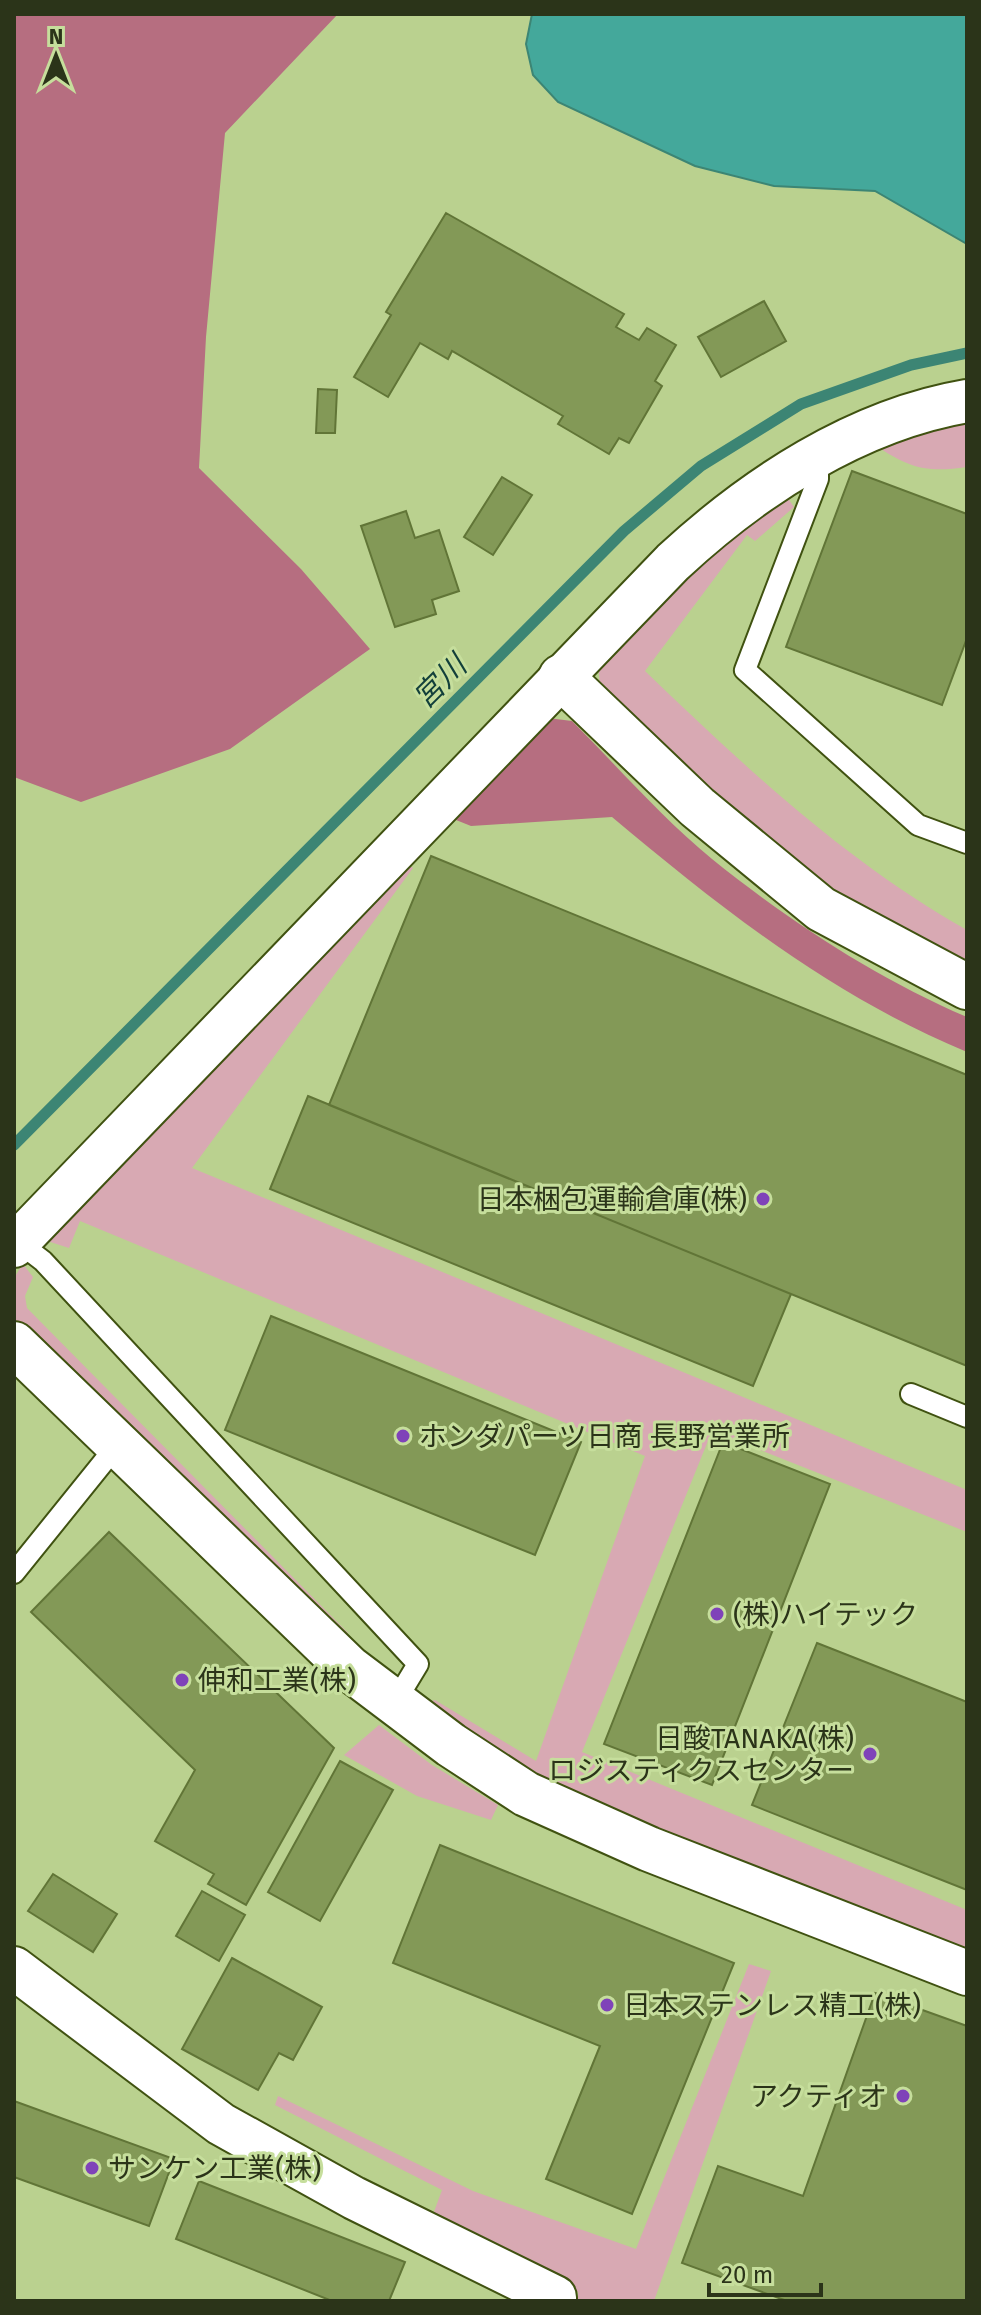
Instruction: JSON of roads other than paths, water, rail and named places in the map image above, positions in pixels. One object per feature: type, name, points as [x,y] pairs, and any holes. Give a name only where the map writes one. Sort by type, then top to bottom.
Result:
[{"type":"street","points":[[16,1244],[561,677],[713,525],[818,456],[876,428],[967,401]]},
{"type":"street","points":[[561,677],[697,807],[821,909],[967,987]]},
{"type":"street","points":[[14,1344],[349,1668],[451,1745],[526,1794],[649,1849],[967,1973]]},
{"type":"street","points":[[14,1968],[221,2124],[354,2198],[555,2297],[555,2301]]},
{"type":"lane","points":[[818,456],[818,479],[745,670],[918,825],[967,843]]},
{"type":"lane","points":[[16,1244],[54,1272],[418,1664],[395,1702]]},
{"type":"lane","points":[[911,1394],[967,1417]]},
{"type":"lane","points":[[14,1573],[118,1444]]},
{"type":"water","points":[[532,14],[967,14],[967,244],[875,191],[774,186],[695,166],[558,102],[533,75],[526,44]]},
{"type":"waterway","name":"宮川","points":[[14,1145],[624,531],[701,466],[801,404],[911,365],[967,353]]},
{"type":"place","name":"日本梱包運輸倉庫(株)","points":[[763,1199]]},
{"type":"place","name":"ホンダパーツ日商 長野営業所","points":[[403,1436]]},
{"type":"place","name":"(株)ハイテック","points":[[717,1614]]},
{"type":"place","name":"伸和工業(株)","points":[[182,1680]]},
{"type":"place","name":"日酸TANAKA(株) ロジスティクスセンター","points":[[870,1754]]},
{"type":"place","name":"日本ステンレス精工(株)","points":[[607,2005]]},
{"type":"place","name":"アクティオ","points":[[903,2096]]},
{"type":"place","name":"サンケン工業(株)","points":[[92,2168]]}]
